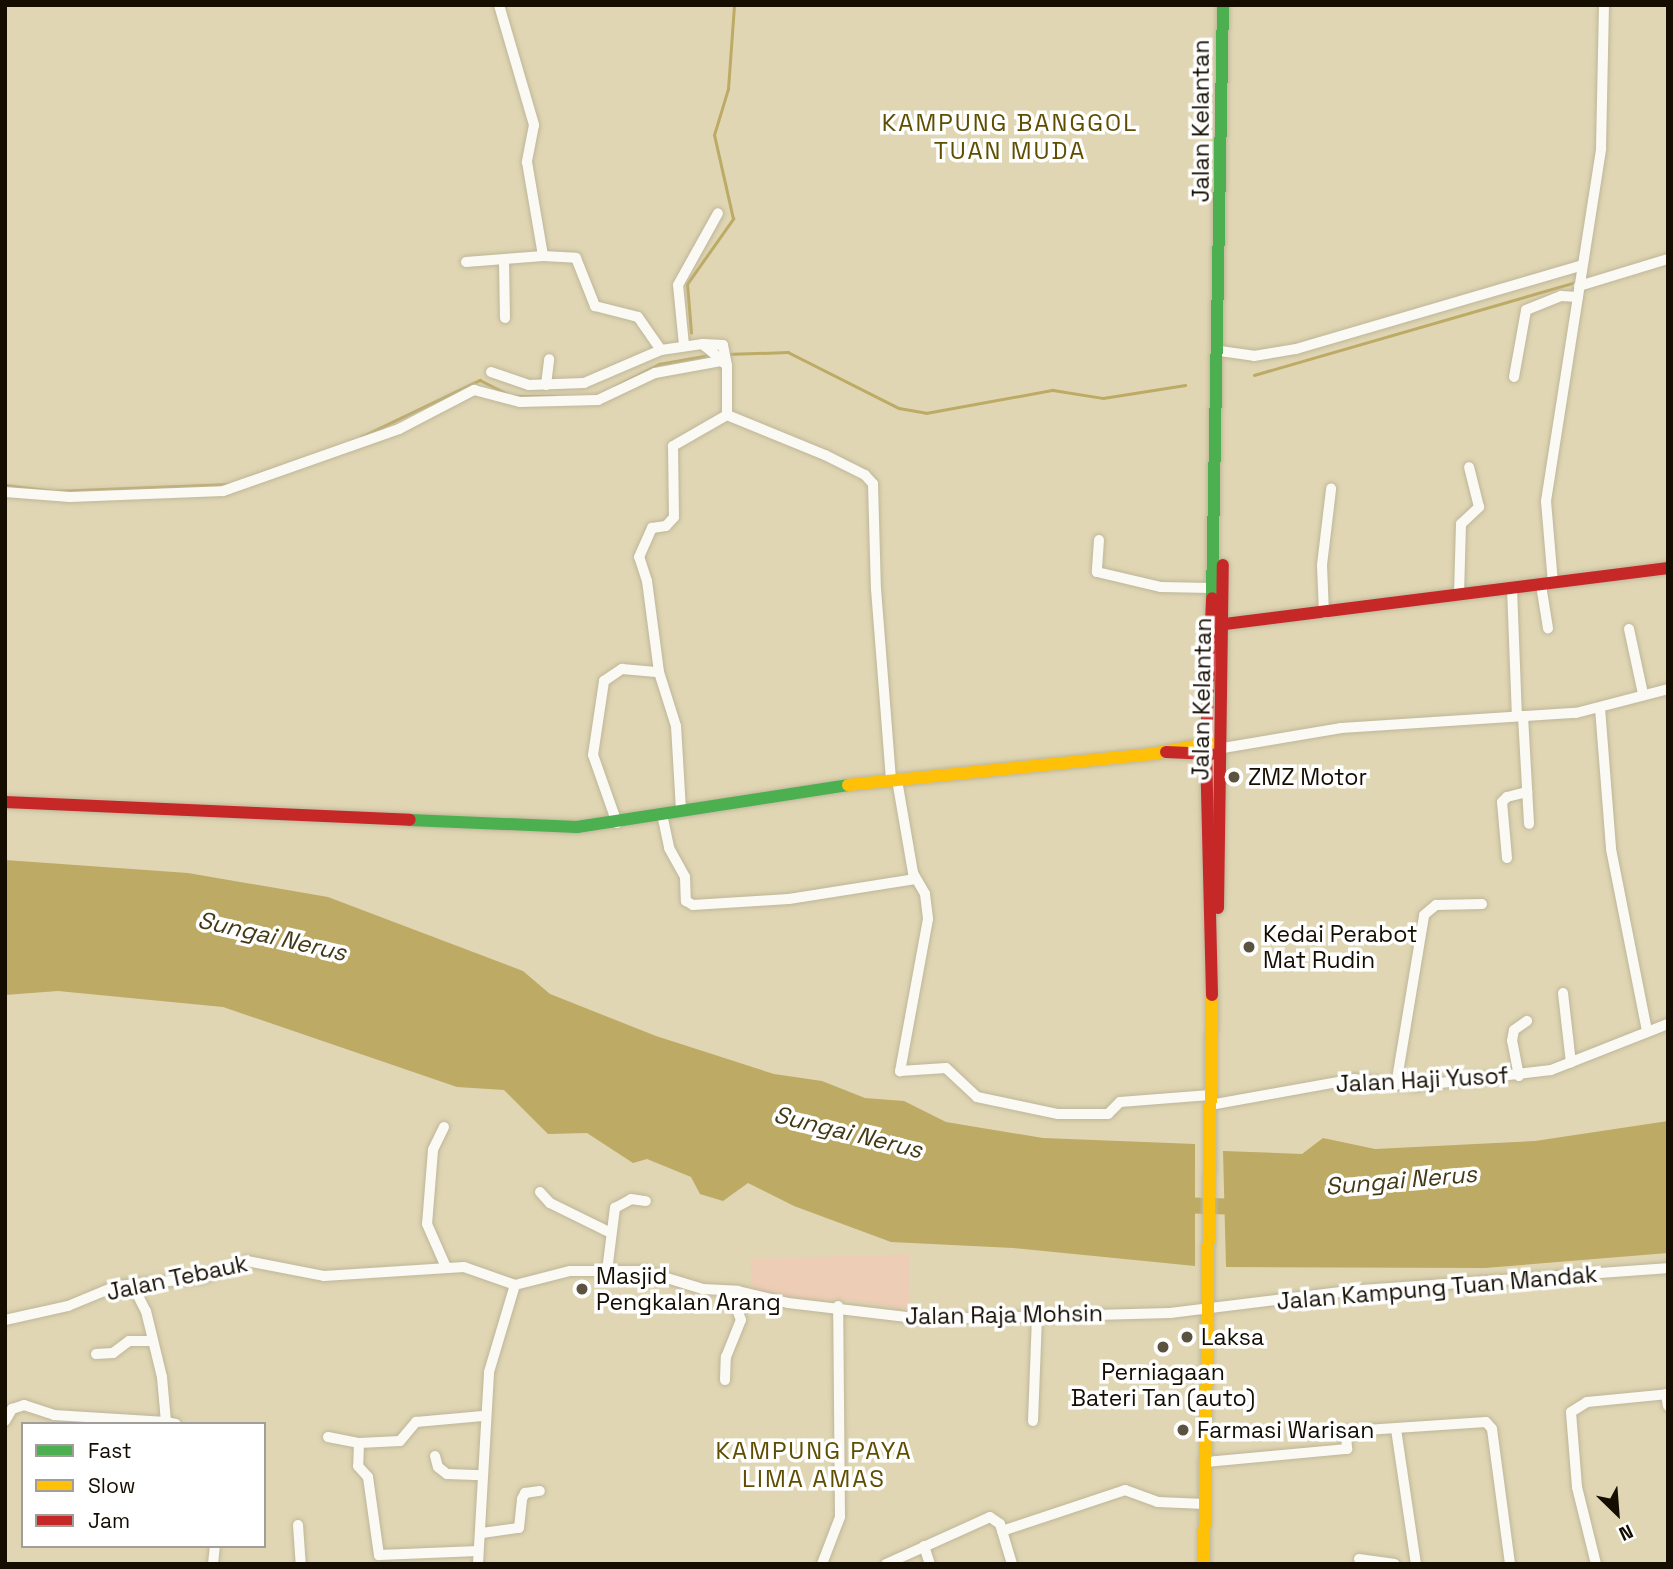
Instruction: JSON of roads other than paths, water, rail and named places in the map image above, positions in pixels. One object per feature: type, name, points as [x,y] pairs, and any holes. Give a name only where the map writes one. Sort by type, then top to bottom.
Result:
[{"type":"main road","name":"Jalan Kelantan","points":[[1204,1564],[1212,952],[1207,906],[1206,749],[1218,446],[1223,5]]},
{"type":"main road","name":"Jalan Kelantan","points":[[1212,952],[1217,936],[1223,748],[1224,624],[1218,446]]},
{"type":"main road","points":[[1209,626],[1668,568]]},
{"type":"main road","points":[[5,802],[555,828],[617,823],[784,792],[1223,748]]},
{"type":"street","points":[[499,5],[534,125],[527,162],[543,256]]},
{"type":"street","points":[[1548,628],[1546,501],[1601,148],[1604,5]]},
{"type":"street","points":[[684,345],[678,285],[718,214]]},
{"type":"street","points":[[466,262],[543,256],[576,258],[595,306],[638,317],[661,350]]},
{"type":"street","points":[[1220,351],[1254,356],[1296,349],[1668,260]]},
{"type":"street","points":[[504,261],[505,318]]},
{"type":"street","points":[[1514,377],[1525,310],[1562,296],[1580,281]]},
{"type":"street","points":[[491,372],[512,382],[546,385],[590,382],[661,350],[684,345],[718,355]]},
{"type":"street","points":[[718,355],[727,415]]},
{"type":"street","points":[[5,492],[70,497],[223,491],[399,429],[474,390],[520,402],[598,400],[655,373],[718,355]]},
{"type":"street","points":[[546,385],[549,359]]},
{"type":"street","points":[[681,810],[676,726],[659,671],[648,581],[639,557],[652,528],[666,526],[674,517],[673,446],[727,415]]},
{"type":"street","points":[[662,814],[669,848],[685,877],[686,901],[694,905],[789,900],[915,879],[894,780],[876,589],[873,484],[865,475],[825,455],[727,415]]},
{"type":"street","points":[[1459,595],[1461,524],[1479,508],[1469,467]]},
{"type":"street","points":[[1324,612],[1322,565],[1331,489]]},
{"type":"street","points":[[1099,540],[1097,572],[1161,587],[1212,588]]},
{"type":"street","points":[[1512,588],[1530,824]]},
{"type":"street","points":[[1629,629],[1643,694]]},
{"type":"street","points":[[617,823],[593,755],[604,681],[622,669],[659,671]]},
{"type":"street","points":[[1223,748],[1341,728],[1600,708],[1668,689]]},
{"type":"street","points":[[1600,708],[1611,849],[1647,1030]]},
{"type":"street","points":[[1507,858],[1502,802],[1507,797],[1527,792]]},
{"type":"street","name":"Jalan Haji Yusof","points":[[915,879],[925,894],[928,919],[900,1071],[946,1068],[977,1097],[1058,1114],[1108,1114],[1120,1102],[1210,1100],[1354,1079],[1396,1085],[1519,1076],[1571,1063],[1647,1030],[1668,1024]]},
{"type":"street","points":[[1396,1085],[1424,915],[1436,905],[1482,904]]},
{"type":"street","points":[[1563,993],[1571,1063]]},
{"type":"street","points":[[1519,1076],[1512,1041],[1514,1030],[1527,1021]]},
{"type":"street","points":[[444,1127],[433,1150],[427,1224],[446,1267]]},
{"type":"street","points":[[540,1192],[550,1203],[611,1233]]},
{"type":"street","points":[[607,1271],[615,1208],[631,1199],[646,1201]]},
{"type":"street","name":"Jalan Tebauk","points":[[5,1320],[68,1306],[132,1284],[202,1278],[247,1261],[324,1276],[446,1267],[481,1271],[515,1285]]},
{"type":"street","name":"Jalan Kampung Tuan Mandak","points":[[1207,1307],[1349,1291],[1668,1268]]},
{"type":"street","name":"Jalan Raja Mohsin","points":[[515,1285],[570,1271],[644,1272],[703,1289],[915,1318],[1170,1313],[1207,1307]]},
{"type":"street","points":[[132,1284],[146,1311],[171,1422]]},
{"type":"street","points":[[478,1564],[483,1416],[489,1372],[515,1285]]},
{"type":"street","points":[[725,1380],[726,1357],[741,1320],[730,1291]]},
{"type":"street","points":[[822,1564],[840,1517],[838,1306]]},
{"type":"street","points":[[1032,1421],[1037,1315]]},
{"type":"street","points":[[96,1354],[113,1353],[129,1341],[151,1341]]},
{"type":"street","points":[[1596,1564],[1577,1487],[1572,1412],[1587,1402],[1667,1394],[1668,1406]]},
{"type":"street","points":[[5,1420],[12,1409],[24,1405],[54,1415],[138,1422]]},
{"type":"street","points":[[328,1437],[359,1443],[400,1441],[416,1422],[483,1416]]},
{"type":"street","points":[[1206,1461],[1347,1449],[1346,1432],[1490,1425],[1510,1564]]},
{"type":"street","points":[[1396,1429],[1416,1564]]},
{"type":"street","points":[[359,1443],[358,1466],[368,1477],[379,1555],[478,1551]]},
{"type":"street","points":[[435,1456],[438,1467],[447,1474],[482,1475]]},
{"type":"street","points":[[481,1533],[519,1528],[525,1493],[540,1490]]},
{"type":"street","points":[[1002,1531],[1125,1490],[1158,1502],[1205,1504]]},
{"type":"street","points":[[886,1564],[985,1517],[996,1520],[1012,1564]]},
{"type":"street","points":[[298,1525],[301,1564]]},
{"type":"street","points":[[924,1546],[930,1564]]},
{"type":"street","points":[[1359,1559],[1395,1564]]},
{"type":"water","points":[[5,860],[188,873],[328,897],[523,971],[550,994],[656,1036],[774,1074],[822,1081],[865,1098],[904,1101],[946,1122],[1043,1138],[1195,1144],[1195,1266],[1013,1248],[891,1242],[794,1206],[748,1183],[723,1201],[700,1194],[691,1177],[647,1159],[633,1163],[587,1133],[548,1134],[504,1090],[457,1087],[223,1007],[58,991],[5,995]]},
{"type":"water","points":[[1668,1121],[1668,1253],[1485,1268],[1226,1267],[1223,1151],[1302,1154],[1323,1138],[1375,1149],[1535,1141]]},
{"type":"waterway","points":[[691,333],[687,284],[733,219],[714,135],[728,89],[734,5]]},
{"type":"waterway","points":[[1254,375],[1577,282]]},
{"type":"waterway","points":[[726,354],[788,352],[899,408],[926,413],[1053,390],[1103,398],[1185,385]]},
{"type":"waterway","points":[[614,387],[659,364],[709,355]]},
{"type":"waterway","points":[[361,437],[480,380],[511,396],[555,396]]},
{"type":"waterway","points":[[249,477],[286,464]]},
{"type":"waterway","points":[[5,485],[54,491],[230,484]]},
{"type":"waterway","name":"Sungai Nerus","points":[[1175,1205],[1243,1207]]},
{"type":"place","name":"ZMZ Motor","points":[[1234,777]]},
{"type":"place","name":"Kedai Perabot Mat Rudin","points":[[1249,947]]},
{"type":"place","name":"Masjid Pengkalan Arang","points":[[582,1289]]},
{"type":"place","name":"Laksa","points":[[1187,1337]]},
{"type":"place","name":"Perniagaan Bateri Tan (auto)","points":[[1163,1347]]},
{"type":"place","name":"Farmasi Warisan","points":[[1183,1430]]},
{"type":"district","name":"KAMPUNG BANGGOL TUAN MUDA","points":[[1010,137]]},
{"type":"district","name":"KAMPUNG PAYA LIMA AMAS","points":[[814,1465]]}]
